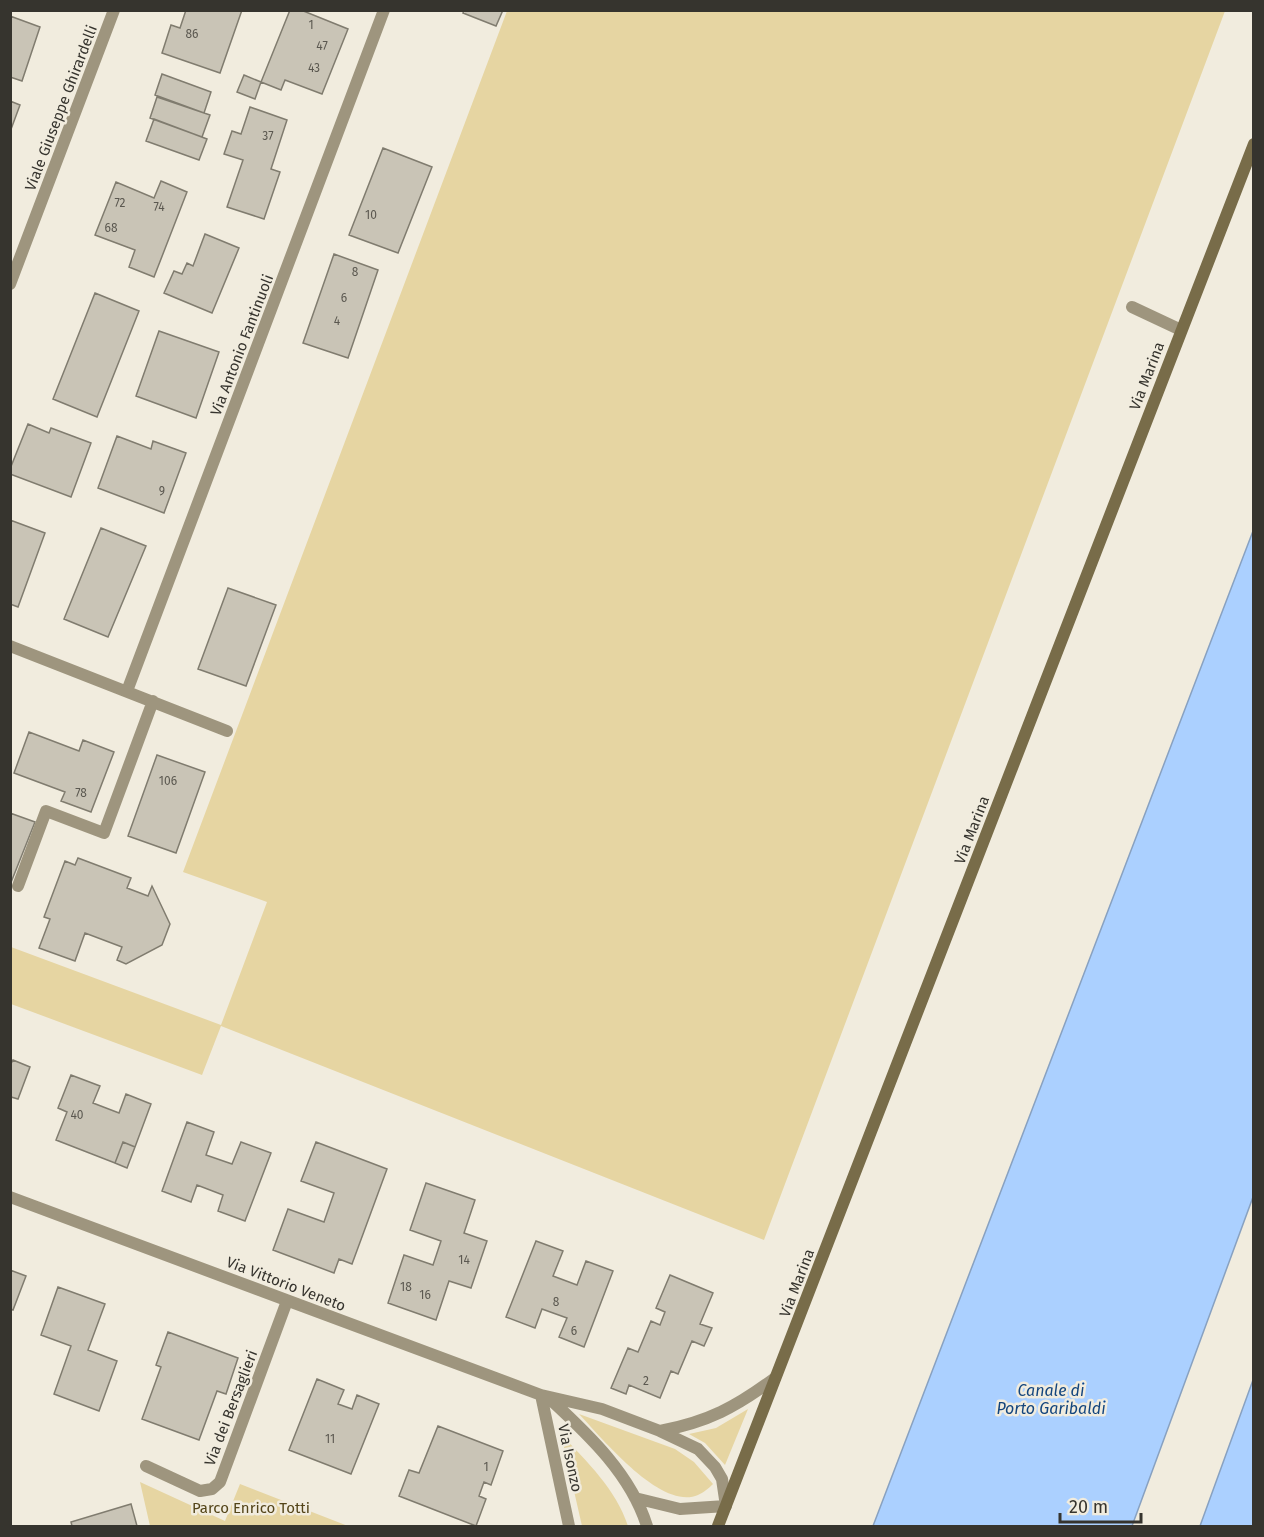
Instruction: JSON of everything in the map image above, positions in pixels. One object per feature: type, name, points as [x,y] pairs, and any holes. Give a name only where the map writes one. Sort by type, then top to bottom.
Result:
[{"type":"street","name":"Viale Giuseppe Ghirardelli","points":[[10,284],[114,10]]},
{"type":"street","name":"Via Antonio Fantinuoli","points":[[127,691],[384,10]]},
{"type":"street","name":"Via Marina","points":[[718,1527],[1254,144]]},
{"type":"street","points":[[1132,307],[1181,330]]},
{"type":"street","points":[[10,646],[227,731]]},
{"type":"street","points":[[18,886],[46,811],[104,833],[153,701]]},
{"type":"street","name":"Via Vittorio Veneto","points":[[10,1197],[546,1397],[603,1409],[660,1431],[698,1449],[715,1467],[722,1479],[726,1506]]},
{"type":"street","name":"Via dei Bersaglieri","points":[[146,1466],[200,1491],[212,1489],[220,1482],[287,1301]]},
{"type":"street","points":[[660,1431],[683,1426],[725,1411],[775,1378]]},
{"type":"street","name":"Via Vittorio Veneto","points":[[546,1397],[591,1437],[619,1471],[635,1497],[647,1527]]},
{"type":"street","name":"Via Isonzo","points":[[546,1397],[569,1527]]},
{"type":"street","points":[[635,1497],[680,1509],[726,1506]]},
{"type":"green space","points":[[507,11],[1225,11],[764,1240],[221,1026],[202,1075],[11,1004],[11,947],[221,1025],[267,902],[183,872]]},
{"type":"green space","points":[[748,1409],[725,1465],[705,1443],[689,1434],[716,1428]]},
{"type":"green space","points":[[579,1414],[675,1449],[694,1462],[713,1484],[698,1495],[683,1497],[667,1492],[633,1470]]},
{"type":"green space","points":[[561,1434],[608,1488],[628,1526],[582,1526]]},
{"type":"green space","name":"Parco Enrico Totti","points":[[140,1482],[225,1521],[240,1484],[348,1526],[150,1526]]},
{"type":"water","name":"Canale di Porto Garibaldi","points":[[1253,531],[1253,1197],[1132,1526],[873,1526]]},
{"type":"water","points":[[1253,1380],[1253,1526],[1200,1526]]},
{"type":"building","points":[[186,10],[242,10],[220,73],[162,53],[171,25],[180,28]]},
{"type":"building","points":[[290,10],[301,10],[348,29],[322,94],[285,80],[281,90],[261,82]]},
{"type":"building","points":[[464,10],[503,10],[496,26],[463,13]]},
{"type":"building","points":[[10,16],[40,27],[22,81],[10,77]]},
{"type":"building","points":[[162,74],[211,92],[204,113],[155,95]]},
{"type":"building","points":[[244,75],[261,82],[255,99],[237,92]]},
{"type":"building","points":[[157,97],[210,115],[202,137],[150,118]]},
{"type":"building","points":[[10,101],[20,105],[10,132]]},
{"type":"building","points":[[250,107],[287,120],[271,169],[280,172],[264,219],[227,207],[243,160],[224,154],[232,131],[241,134]]},
{"type":"building","points":[[154,119],[207,139],[199,160],[146,141]]},
{"type":"building","points":[[383,148],[432,167],[398,253],[349,235]]},
{"type":"building","points":[[161,181],[187,192],[154,277],[129,267],[135,250],[95,235],[116,182],[154,198]]},
{"type":"building","points":[[205,234],[239,248],[212,313],[164,293],[174,271],[182,274],[187,263],[193,266]]},
{"type":"building","points":[[334,254],[378,270],[348,358],[303,343]]},
{"type":"building","points":[[95,293],[139,311],[97,417],[53,399]]},
{"type":"building","points":[[159,331],[219,352],[196,418],[136,396]]},
{"type":"building","points":[[28,424],[49,433],[51,428],[91,443],[71,497],[10,474]]},
{"type":"building","points":[[117,436],[151,449],[153,441],[186,453],[164,513],[98,488]]},
{"type":"building","points":[[10,520],[45,533],[18,607],[10,604]]},
{"type":"building","points":[[101,528],[146,546],[108,637],[64,619]]},
{"type":"building","points":[[228,588],[276,605],[246,686],[198,669]]},
{"type":"building","points":[[29,732],[79,751],[83,740],[114,752],[91,812],[61,801],[65,792],[14,773]]},
{"type":"building","points":[[157,755],[205,772],[176,853],[128,836]]},
{"type":"building","points":[[10,813],[35,822],[10,885]]},
{"type":"building","points":[[78,858],[131,878],[127,888],[148,896],[152,886],[170,924],[162,945],[126,964],[117,960],[122,947],[85,933],[75,961],[39,948],[50,919],[44,917],[65,861],[75,865]]},
{"type":"building","points":[[13,1060],[30,1067],[18,1099],[11,1097],[10,1099],[10,1065]]},
{"type":"building","points":[[71,1075],[100,1086],[93,1103],[119,1113],[126,1094],[151,1104],[135,1147],[123,1142],[115,1163],[56,1140],[67,1112],[58,1108]]},
{"type":"building","points":[[187,1122],[214,1132],[206,1155],[232,1164],[241,1142],[271,1153],[245,1221],[218,1211],[223,1195],[197,1185],[191,1202],[162,1191]]},
{"type":"building","points":[[123,1142],[135,1147],[127,1168],[115,1163]]},
{"type":"building","points":[[316,1142],[387,1169],[352,1264],[339,1259],[334,1273],[273,1250],[288,1209],[324,1222],[334,1193],[301,1181]]},
{"type":"building","points":[[426,1183],[475,1200],[464,1233],[487,1241],[471,1288],[449,1281],[436,1320],[388,1303],[404,1255],[433,1265],[441,1241],[410,1230]]},
{"type":"building","points":[[536,1241],[563,1251],[553,1276],[577,1285],[586,1261],[613,1271],[584,1347],[559,1337],[567,1318],[542,1309],[535,1328],[506,1317]]},
{"type":"building","points":[[10,1270],[26,1276],[13,1310],[10,1309]]},
{"type":"building","points":[[670,1275],[713,1293],[700,1324],[712,1328],[704,1346],[692,1341],[678,1374],[671,1371],[660,1398],[629,1385],[626,1394],[611,1388],[628,1348],[638,1352],[651,1321],[660,1325],[665,1312],[656,1308]]},
{"type":"building","points":[[58,1287],[105,1304],[88,1350],[117,1361],[99,1411],[54,1394],[71,1346],[41,1335]]},
{"type":"building","points":[[168,1332],[238,1358],[226,1394],[217,1391],[199,1440],[142,1419],[161,1367],[156,1365]]},
{"type":"building","points":[[317,1379],[344,1390],[338,1404],[352,1409],[357,1395],[379,1404],[351,1474],[289,1450]]},
{"type":"building","points":[[438,1426],[503,1451],[491,1485],[484,1482],[479,1496],[486,1499],[476,1526],[399,1496],[409,1470],[419,1473]]},
{"type":"building","points":[[131,1504],[137,1526],[72,1526],[71,1522]]}]
